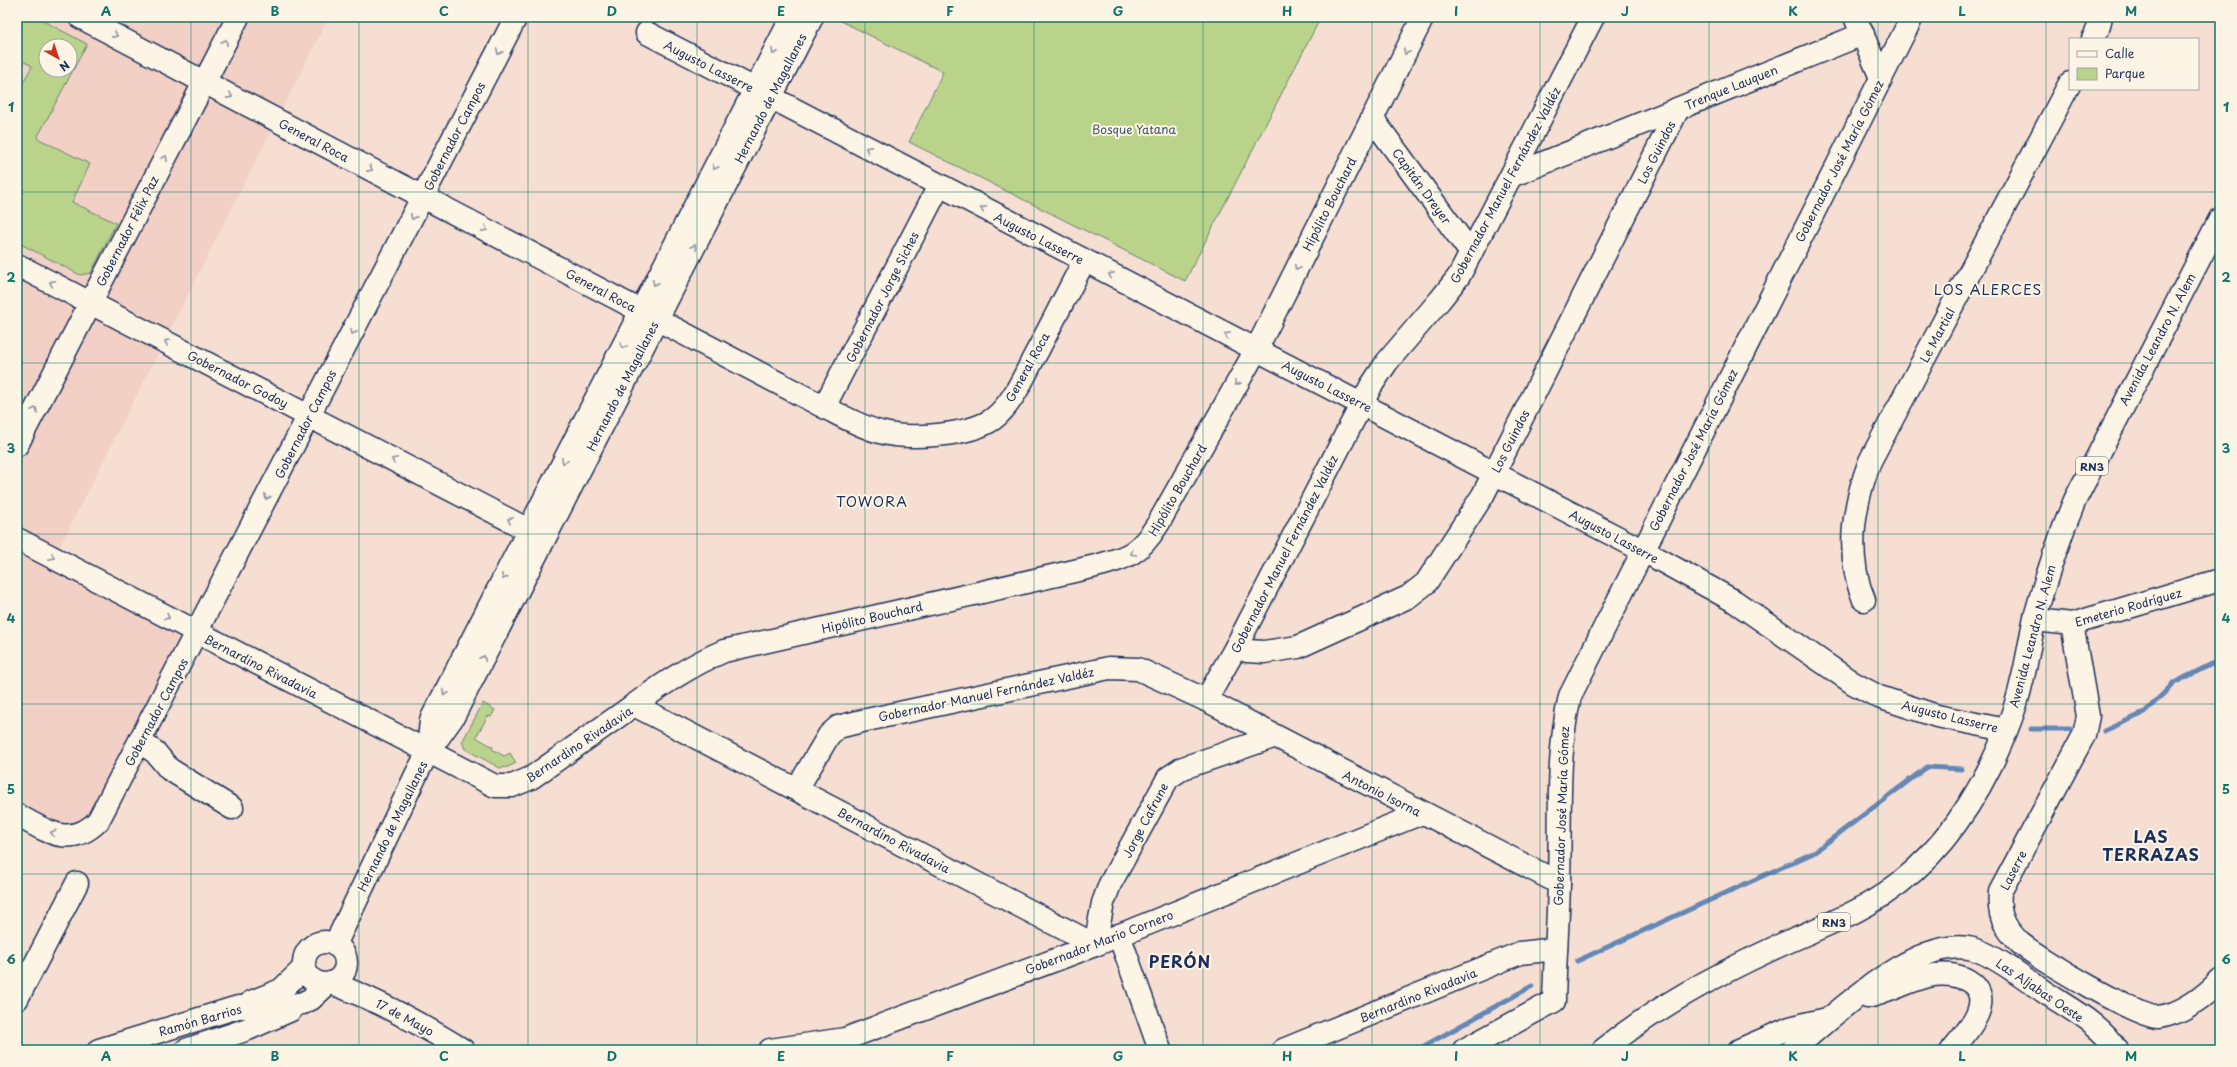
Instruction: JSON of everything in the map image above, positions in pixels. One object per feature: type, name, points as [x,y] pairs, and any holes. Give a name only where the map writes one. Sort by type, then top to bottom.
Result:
[{"type":"main road","name":"General Roca","points":[[80,17],[824,408],[864,426],[891,435],[958,432],[979,426],[992,419],[1006,406],[1020,384],[1084,261]]},
{"type":"main road","name":"Gobernador Félix Paz","points":[[17,445],[238,17]]},
{"type":"main road","name":"Gobernador Campos","points":[[17,815],[58,835],[80,834],[91,829],[98,821],[310,416],[516,17]]},
{"type":"main road","name":"Hernando de Magallanes","points":[[327,944],[356,900],[428,752],[453,717],[537,534],[762,94],[792,17]]},
{"type":"main road","name":"Hernando de Magallanes","points":[[762,94],[812,17]]},
{"type":"main road","name":"Hipólito Bouchard","points":[[634,705],[674,676],[700,661],[724,651],[1096,566],[1122,559],[1137,551],[1147,542],[1158,524],[1256,350],[1423,17]]},
{"type":"main road","name":"Gobernador Manuel Fernández Valdéz","points":[[797,789],[828,735],[838,728],[862,721],[1108,668],[1138,669],[1206,700],[1236,647],[1361,404],[1387,362],[1459,276],[1593,17]]},
{"type":"main road","name":"Gobernador José María Gómez","points":[[1464,1050],[1554,1001],[1559,883],[1560,794],[1565,716],[1570,696],[1642,550],[1912,17]]},
{"type":"main road","points":[[2094,38],[2098,29],[2101,17]]},
{"type":"main road","name":"Trenque Lauquen","points":[[1511,176],[1678,109],[1859,26]]},
{"type":"main road","points":[[1859,26],[1881,78]]},
{"type":"main road","name":"Augusto Lasserre","points":[[647,33],[1642,550],[1734,601],[1853,683],[1879,697],[1937,716],[2006,730]]},
{"type":"main road","name":"Le Martial","points":[[1864,600],[1857,583],[1853,530],[1859,491],[1870,461],[2069,85]]},
{"type":"main road","name":"Los Guindos","points":[[1236,647],[1247,651],[1264,652],[1298,647],[1414,594],[1426,583],[1476,508],[1678,109]]},
{"type":"main road","name":"Capitán Dreyer","points":[[1372,118],[1471,253]]},
{"type":"main road","name":"Gobernador Jorge Siches","points":[[824,408],[939,186]]},
{"type":"main road","name":"Avenida Leandro N. Alem","points":[[1603,1050],[1625,1032],[1713,977],[1842,918],[1890,889],[1921,865],[1951,832],[1974,798],[1992,764],[2006,730],[2021,687],[2035,620],[2058,542],[2075,500],[2220,219]]},
{"type":"main road","name":"Gobernador Godoy","points":[[17,265],[537,534]]},
{"type":"main road","name":"Bernardino Rivadavia","points":[[17,539],[495,786],[512,786],[531,778],[634,705],[1095,946]]},
{"type":"main road","name":"Emeterio Rodríguez","points":[[2035,620],[2072,624],[2220,580]]},
{"type":"main road","name":"Laserre","points":[[2072,624],[2088,716],[2084,735],[2000,892],[1999,908],[2005,925],[2020,943],[2051,964],[2140,1013],[2158,1018],[2175,1012],[2196,1000],[2220,980]]},
{"type":"main road","name":"Antonio Isorna","points":[[1206,700],[1273,737],[1559,883]]},
{"type":"main road","name":"Jorge Cafrune","points":[[1095,946],[1103,903],[1110,884],[1168,778],[1182,768],[1273,737]]},
{"type":"main road","points":[[140,742],[155,752],[169,769],[232,808]]},
{"type":"main road","name":"Gobernador Mario Cornero","points":[[770,1050],[844,1039],[1095,946],[1422,813]]},
{"type":"main road","points":[[17,998],[77,883]]},
{"type":"main road","points":[[1119,936],[1160,1050]]},
{"type":"main road","points":[[238,1007],[281,990],[304,968],[306,956],[327,944],[342,954],[346,967],[341,976],[329,984],[311,979],[304,968]]},
{"type":"main road","name":"Las Aljabas Oeste","points":[[1793,1050],[1852,1000],[1898,968],[1932,951],[1952,947],[1974,949],[2010,968],[2096,1028],[2111,1042],[2116,1050]]},
{"type":"main road","name":"Bernardino Rivadavia","points":[[1284,1050],[1520,953],[1556,949]]},
{"type":"main road","name":"17 de Mayo","points":[[346,967],[366,996]]},
{"type":"main road","points":[[1852,1000],[1882,994],[1930,976],[1954,974],[1966,979],[1975,986],[1980,996],[1980,1006],[1977,1015],[1952,1050]]},
{"type":"main road","name":"17 de Mayo","points":[[329,984],[366,996],[428,1028],[463,1050]]},
{"type":"main road","name":"Ramón Barrios","points":[[186,1050],[248,1029],[303,1004],[329,984]]},
{"type":"main road","name":"Ramón Barrios","points":[[99,1050],[238,1007],[303,1004]]},
{"type":"main road","points":[[1739,1050],[1790,1028],[1831,1018]]},
{"type":"shaded area","points":[[17,17],[329,17],[57,552],[191,623],[96,807],[84,824],[53,826],[17,807]]},
{"type":"green space","points":[[17,17],[36,17],[76,38],[38,38],[38,78],[69,78],[37,138],[90,164],[72,202],[116,223],[91,273],[80,275],[17,242],[17,89],[19,90],[32,66],[17,58]]},
{"type":"green space","name":"Bosque Yatana","points":[[833,17],[1321,17],[1185,281],[909,142],[943,72]]},
{"type":"green space","points":[[78,39],[87,44],[78,61]]},
{"type":"green space","points":[[483,703],[495,710],[491,717],[488,716],[476,737],[493,747],[492,749],[504,756],[510,753],[516,763],[508,767],[500,768],[465,749],[462,742]]},
{"type":"waterway","points":[[2104,731],[2144,713],[2174,683],[2220,660]]},
{"type":"waterway","points":[[2031,729],[2070,729]]},
{"type":"waterway","points":[[1577,961],[1813,853],[1927,767],[1961,769]]},
{"type":"waterway","points":[[1417,1050],[1532,986]]},
{"type":"district","name":"LOS ALERCES","points":[[1988,289]]},
{"type":"district","name":"TOWORA","points":[[872,501]]},
{"type":"district","name":"LAS TERRAZAS","points":[[2151,845]]},
{"type":"district","name":"PERÓN","points":[[1180,961]]}]
